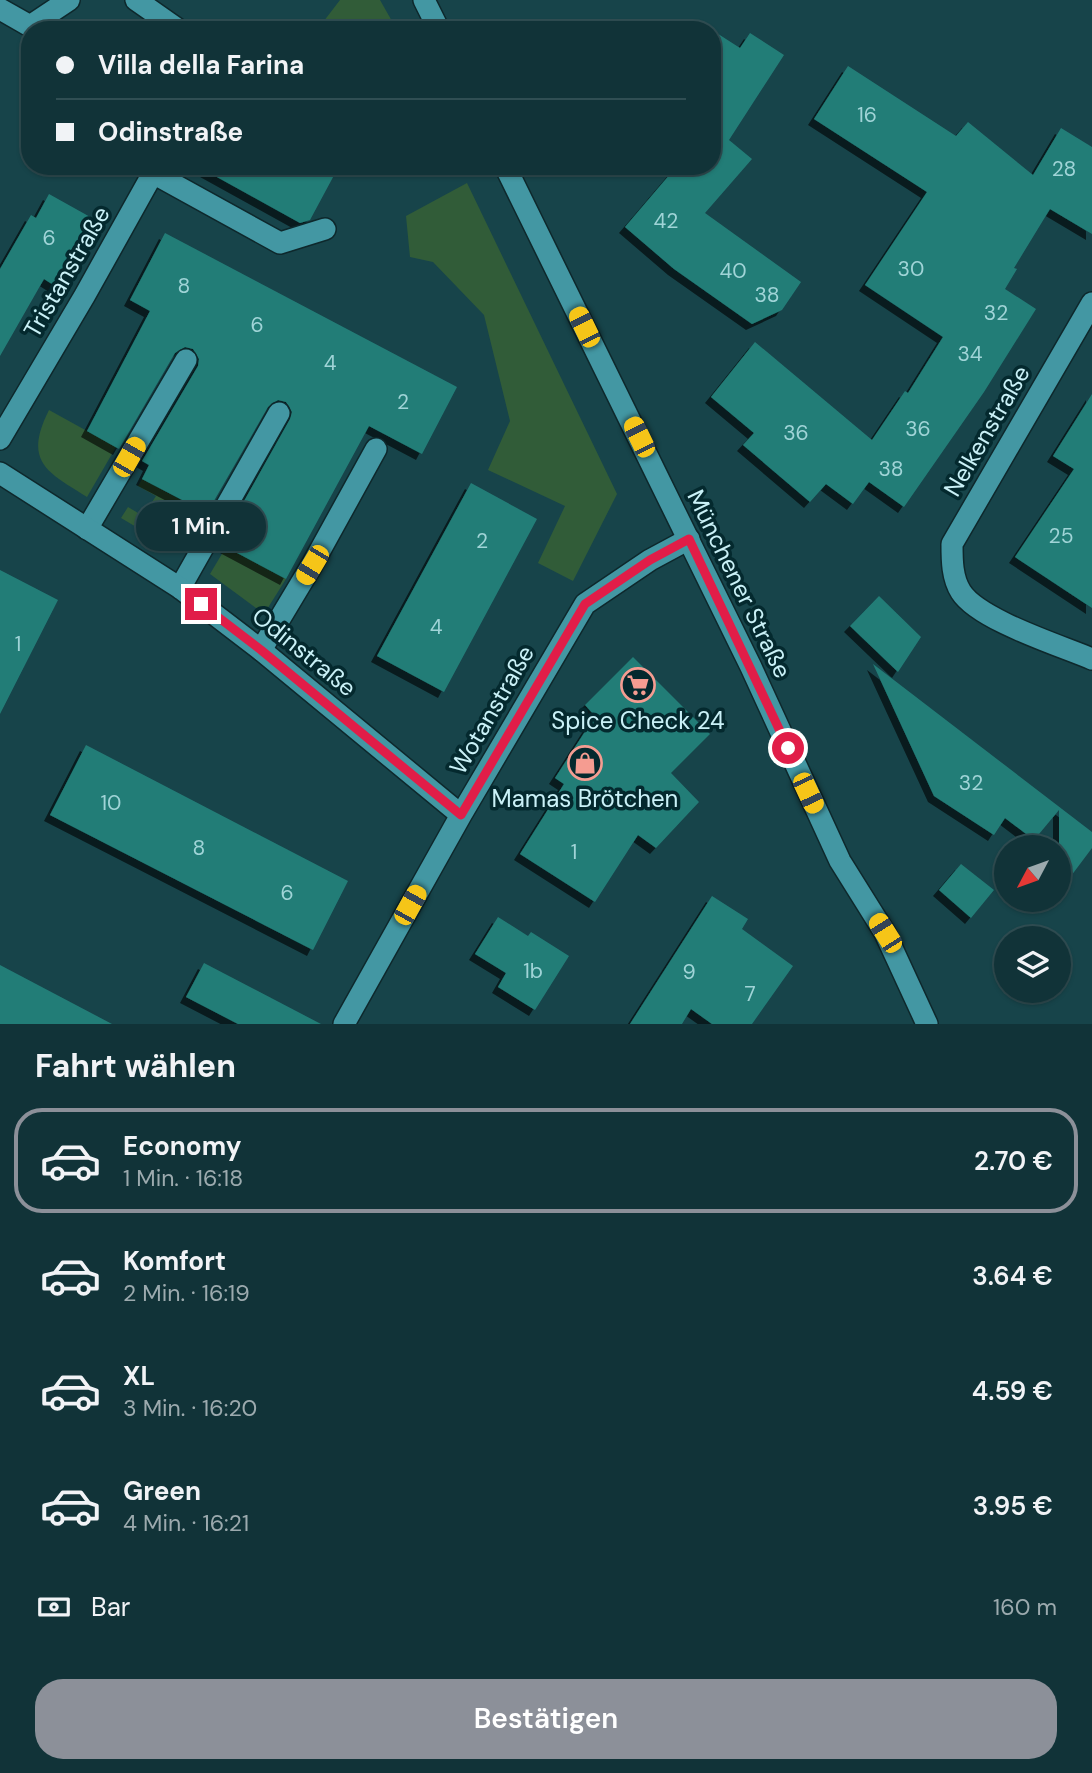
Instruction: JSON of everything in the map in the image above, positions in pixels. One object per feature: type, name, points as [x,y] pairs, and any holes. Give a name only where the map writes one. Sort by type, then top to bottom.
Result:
[{"type":"street","points":[[38,21],[69,0]]},
{"type":"street","points":[[136,0],[166,21]]},
{"type":"street","points":[[425,0],[435,21]]},
{"type":"street","points":[[0,9],[21,21]]},
{"type":"street","name":"Tristanstraße","points":[[0,439],[152,175]]},
{"type":"street","points":[[164,175],[280,243],[325,229]]},
{"type":"street","name":"Münchener Straße","points":[[509,175],[689,539],[840,861],[885,933],[927,1024]]},
{"type":"street","name":"Nelkenstraße","points":[[1092,303],[952,544],[952,566],[960,591],[978,610],[1092,659]]},
{"type":"street","points":[[87,529],[186,360]]},
{"type":"street","points":[[180,588],[279,413]]},
{"type":"street","points":[[261,650],[376,449]]},
{"type":"street","name":"Odinstraße","points":[[0,473],[180,588],[261,650],[461,815]]},
{"type":"street","name":"Wotanstraße","points":[[344,1024],[461,815],[585,604],[650,560],[689,539]]},
{"type":"green space","points":[[340,0],[380,0],[392,21],[324,21]]},
{"type":"green space","points":[[467,183],[617,494],[573,581],[538,563],[565,506],[488,470],[510,421],[484,315],[433,262],[410,257],[406,216]]},
{"type":"green space","points":[[49,410],[116,447],[87,497],[43,464],[38,442]]},
{"type":"green space","points":[[142,479],[202,511],[177,551],[121,518],[128,507],[143,516],[156,496],[138,486]]},
{"type":"green space","points":[[226,547],[286,579],[264,614],[210,574]]},
{"type":"building","points":[[750,33],[784,55],[729,140],[752,159],[705,213],[801,282],[782,310],[752,324],[674,269],[625,227],[669,175],[721,175],[721,36],[740,48]]},
{"type":"building","points":[[848,66],[956,136],[968,122],[1033,175],[1061,128],[1092,147],[1092,234],[1050,209],[1014,268],[1017,269],[1005,289],[1036,309],[984,392],[904,507],[869,482],[853,504],[826,484],[810,502],[743,445],[754,433],[711,397],[755,342],[872,440],[905,391],[908,393],[943,337],[865,285],[927,192],[814,119]]},
{"type":"building","points":[[213,175],[334,175],[310,220],[300,223]]},
{"type":"building","points":[[49,194],[92,218],[55,286],[44,279],[0,356],[0,269],[31,215],[36,218]]},
{"type":"building","points":[[165,233],[457,387],[422,454],[369,426],[286,579],[226,547],[235,529],[230,526],[290,419],[292,412],[286,402],[278,400],[268,407],[207,513],[142,479],[149,465],[142,461],[198,366],[199,359],[193,349],[185,347],[175,353],[119,449],[87,431],[150,311],[130,300]]},
{"type":"building","points":[[1092,394],[1092,608],[1015,557],[1074,469],[1053,456]]},
{"type":"building","points":[[471,483],[537,519],[444,692],[377,656]]},
{"type":"building","points":[[0,570],[58,600],[0,714]]},
{"type":"building","points":[[879,596],[921,637],[898,672],[850,626]]},
{"type":"building","points":[[633,657],[710,734],[671,773],[699,802],[656,848],[638,835],[595,902],[520,854],[564,784],[555,778],[595,716],[585,705]]},
{"type":"building","points":[[873,664],[1092,832],[1092,848],[1071,876],[1071,835],[1059,835],[1059,810],[1038,835],[1027,835],[1005,818],[994,835],[934,796]]},
{"type":"building","points":[[86,745],[348,881],[313,950],[50,815]]},
{"type":"building","points":[[961,864],[994,890],[971,918],[939,890]]},
{"type":"building","points":[[712,896],[748,919],[742,929],[793,966],[752,1024],[712,1024],[691,1009],[682,1024],[630,1024]]},
{"type":"building","points":[[498,917],[528,936],[531,932],[569,956],[535,1010],[498,987],[506,973],[475,954]]},
{"type":"building","points":[[204,963],[321,1024],[238,1024],[186,997]]},
{"type":"building","points":[[0,965],[112,1024],[0,1024]]},
{"type":"place","name":"Spice Check 24","points":[[638,685]]},
{"type":"place","name":"Mamas Brötchen","points":[[585,763]]},
{"type":"route","points":[[201,604],[461,815],[585,604],[650,560],[689,539],[788,748]]}]
